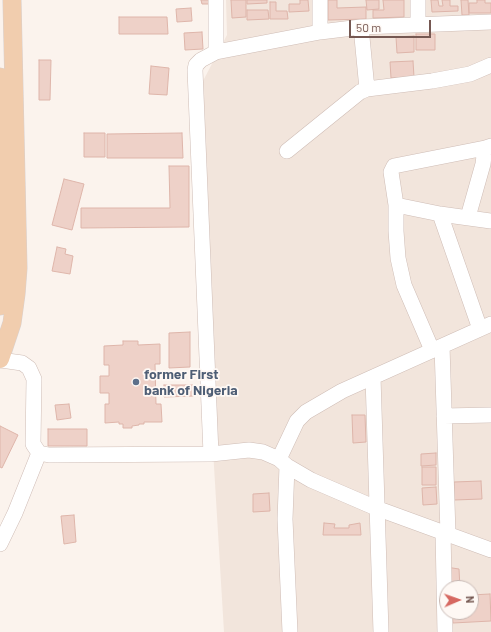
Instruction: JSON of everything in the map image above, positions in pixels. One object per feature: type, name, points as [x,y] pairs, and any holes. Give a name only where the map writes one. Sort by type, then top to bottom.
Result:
[{"type":"main road","points":[[0,360],[12,323],[18,268],[12,0]]},
{"type":"main road","points":[[0,77],[2,206],[0,306]]},
{"type":"street","points":[[216,0],[216,52]]},
{"type":"street","points":[[320,0],[320,32]]},
{"type":"street","points":[[418,0],[418,24]]},
{"type":"street","points":[[211,454],[195,70],[196,64],[216,52],[320,32],[361,27],[491,22]]},
{"type":"street","points":[[361,27],[367,89]]},
{"type":"street","points":[[287,151],[360,92],[367,89],[432,81],[470,74],[491,65]]},
{"type":"street","points":[[445,632],[444,416],[437,348],[404,285],[397,252],[396,205],[391,172],[394,166],[488,147],[468,217]]},
{"type":"street","points":[[396,205],[491,222]]},
{"type":"street","points":[[290,632],[283,463],[297,421],[306,412],[342,391],[485,327],[440,214]]},
{"type":"street","points":[[0,360],[22,363],[29,368],[34,379],[33,444],[39,453],[49,455],[211,454],[249,450],[263,452],[311,480],[376,508],[491,550]]},
{"type":"street","points":[[373,377],[381,632]]},
{"type":"street","points":[[444,416],[491,415]]},
{"type":"street","points":[[0,544],[15,513],[39,453]]},
{"type":"shaded area","points":[[226,0],[491,0],[491,632],[224,632],[192,102],[227,35]]},
{"type":"building","points":[[201,0],[209,0],[209,4],[202,4]]},
{"type":"building","points":[[231,0],[246,0],[246,17],[232,18]]},
{"type":"building","points":[[247,0],[267,0],[267,3],[247,4]]},
{"type":"building","points":[[300,0],[308,0],[309,11],[289,12],[289,4],[300,4]]},
{"type":"building","points":[[328,0],[337,0],[337,8],[366,7],[366,19],[328,20]]},
{"type":"building","points":[[366,0],[379,0],[379,9],[367,10]]},
{"type":"building","points":[[383,0],[404,0],[404,17],[373,18],[373,10],[384,10]]},
{"type":"building","points":[[431,0],[438,0],[439,6],[443,6],[442,0],[450,0],[450,6],[458,6],[458,11],[432,12]]},
{"type":"building","points":[[461,0],[468,0],[469,15],[462,15]]},
{"type":"building","points":[[477,0],[485,0],[485,3],[491,3],[491,13],[469,13],[469,3],[477,3]]},
{"type":"building","points":[[270,2],[276,2],[276,11],[287,11],[288,19],[270,19]]},
{"type":"building","points":[[191,8],[192,21],[177,22],[176,9]]},
{"type":"building","points":[[247,10],[268,10],[269,19],[247,20]]},
{"type":"building","points":[[119,17],[167,17],[168,34],[119,34]]},
{"type":"building","points":[[202,32],[203,49],[185,50],[184,33]]},
{"type":"building","points":[[416,34],[435,34],[435,50],[416,50]]},
{"type":"building","points":[[414,36],[414,52],[397,53],[396,37]]},
{"type":"building","points":[[39,60],[51,60],[50,100],[39,100]]},
{"type":"building","points":[[413,61],[414,77],[391,78],[390,62]]},
{"type":"building","points":[[151,66],[169,68],[167,95],[149,94]]},
{"type":"building","points":[[84,133],[105,133],[105,157],[84,157]]},
{"type":"building","points":[[182,133],[183,158],[107,158],[107,134]]},
{"type":"building","points":[[169,166],[189,166],[189,227],[81,228],[81,208],[170,208]]},
{"type":"building","points":[[64,179],[84,184],[72,230],[52,225]]},
{"type":"building","points":[[57,247],[66,249],[65,254],[73,256],[70,274],[52,271]]},
{"type":"building","points":[[190,332],[190,367],[169,368],[169,333]]},
{"type":"building","points":[[123,341],[138,341],[138,345],[160,344],[160,364],[155,364],[156,404],[161,404],[162,422],[144,422],[144,424],[132,426],[132,428],[123,428],[123,424],[119,424],[119,422],[105,423],[105,404],[109,404],[109,393],[100,393],[100,376],[109,376],[109,365],[104,365],[104,346],[123,345]]},
{"type":"building","points":[[164,385],[193,385],[194,396],[164,397]]},
{"type":"building","points":[[69,404],[71,418],[57,420],[55,405]]},
{"type":"building","points":[[352,415],[365,415],[366,442],[353,443]]},
{"type":"building","points":[[0,426],[18,435],[2,468],[0,467]]},
{"type":"building","points":[[48,429],[87,429],[87,446],[48,446]]},
{"type":"building","points":[[436,453],[436,465],[421,466],[421,454]]},
{"type":"building","points":[[422,467],[436,467],[436,485],[422,485]]},
{"type":"building","points":[[481,481],[482,499],[454,500],[454,482]]},
{"type":"building","points":[[436,487],[437,504],[423,505],[422,488]]},
{"type":"building","points":[[269,493],[270,511],[253,512],[253,494]]},
{"type":"building","points":[[74,515],[76,542],[64,544],[61,516]]},
{"type":"building","points":[[324,523],[335,524],[334,528],[349,528],[349,525],[360,523],[361,535],[323,535]]},
{"type":"building","points":[[446,567],[459,569],[460,580],[447,580]]},
{"type":"building","points":[[490,594],[491,621],[453,623],[453,620],[479,620],[479,595]]},
{"type":"place","name":"former First bank of Nigeria","points":[[136,382]]}]
